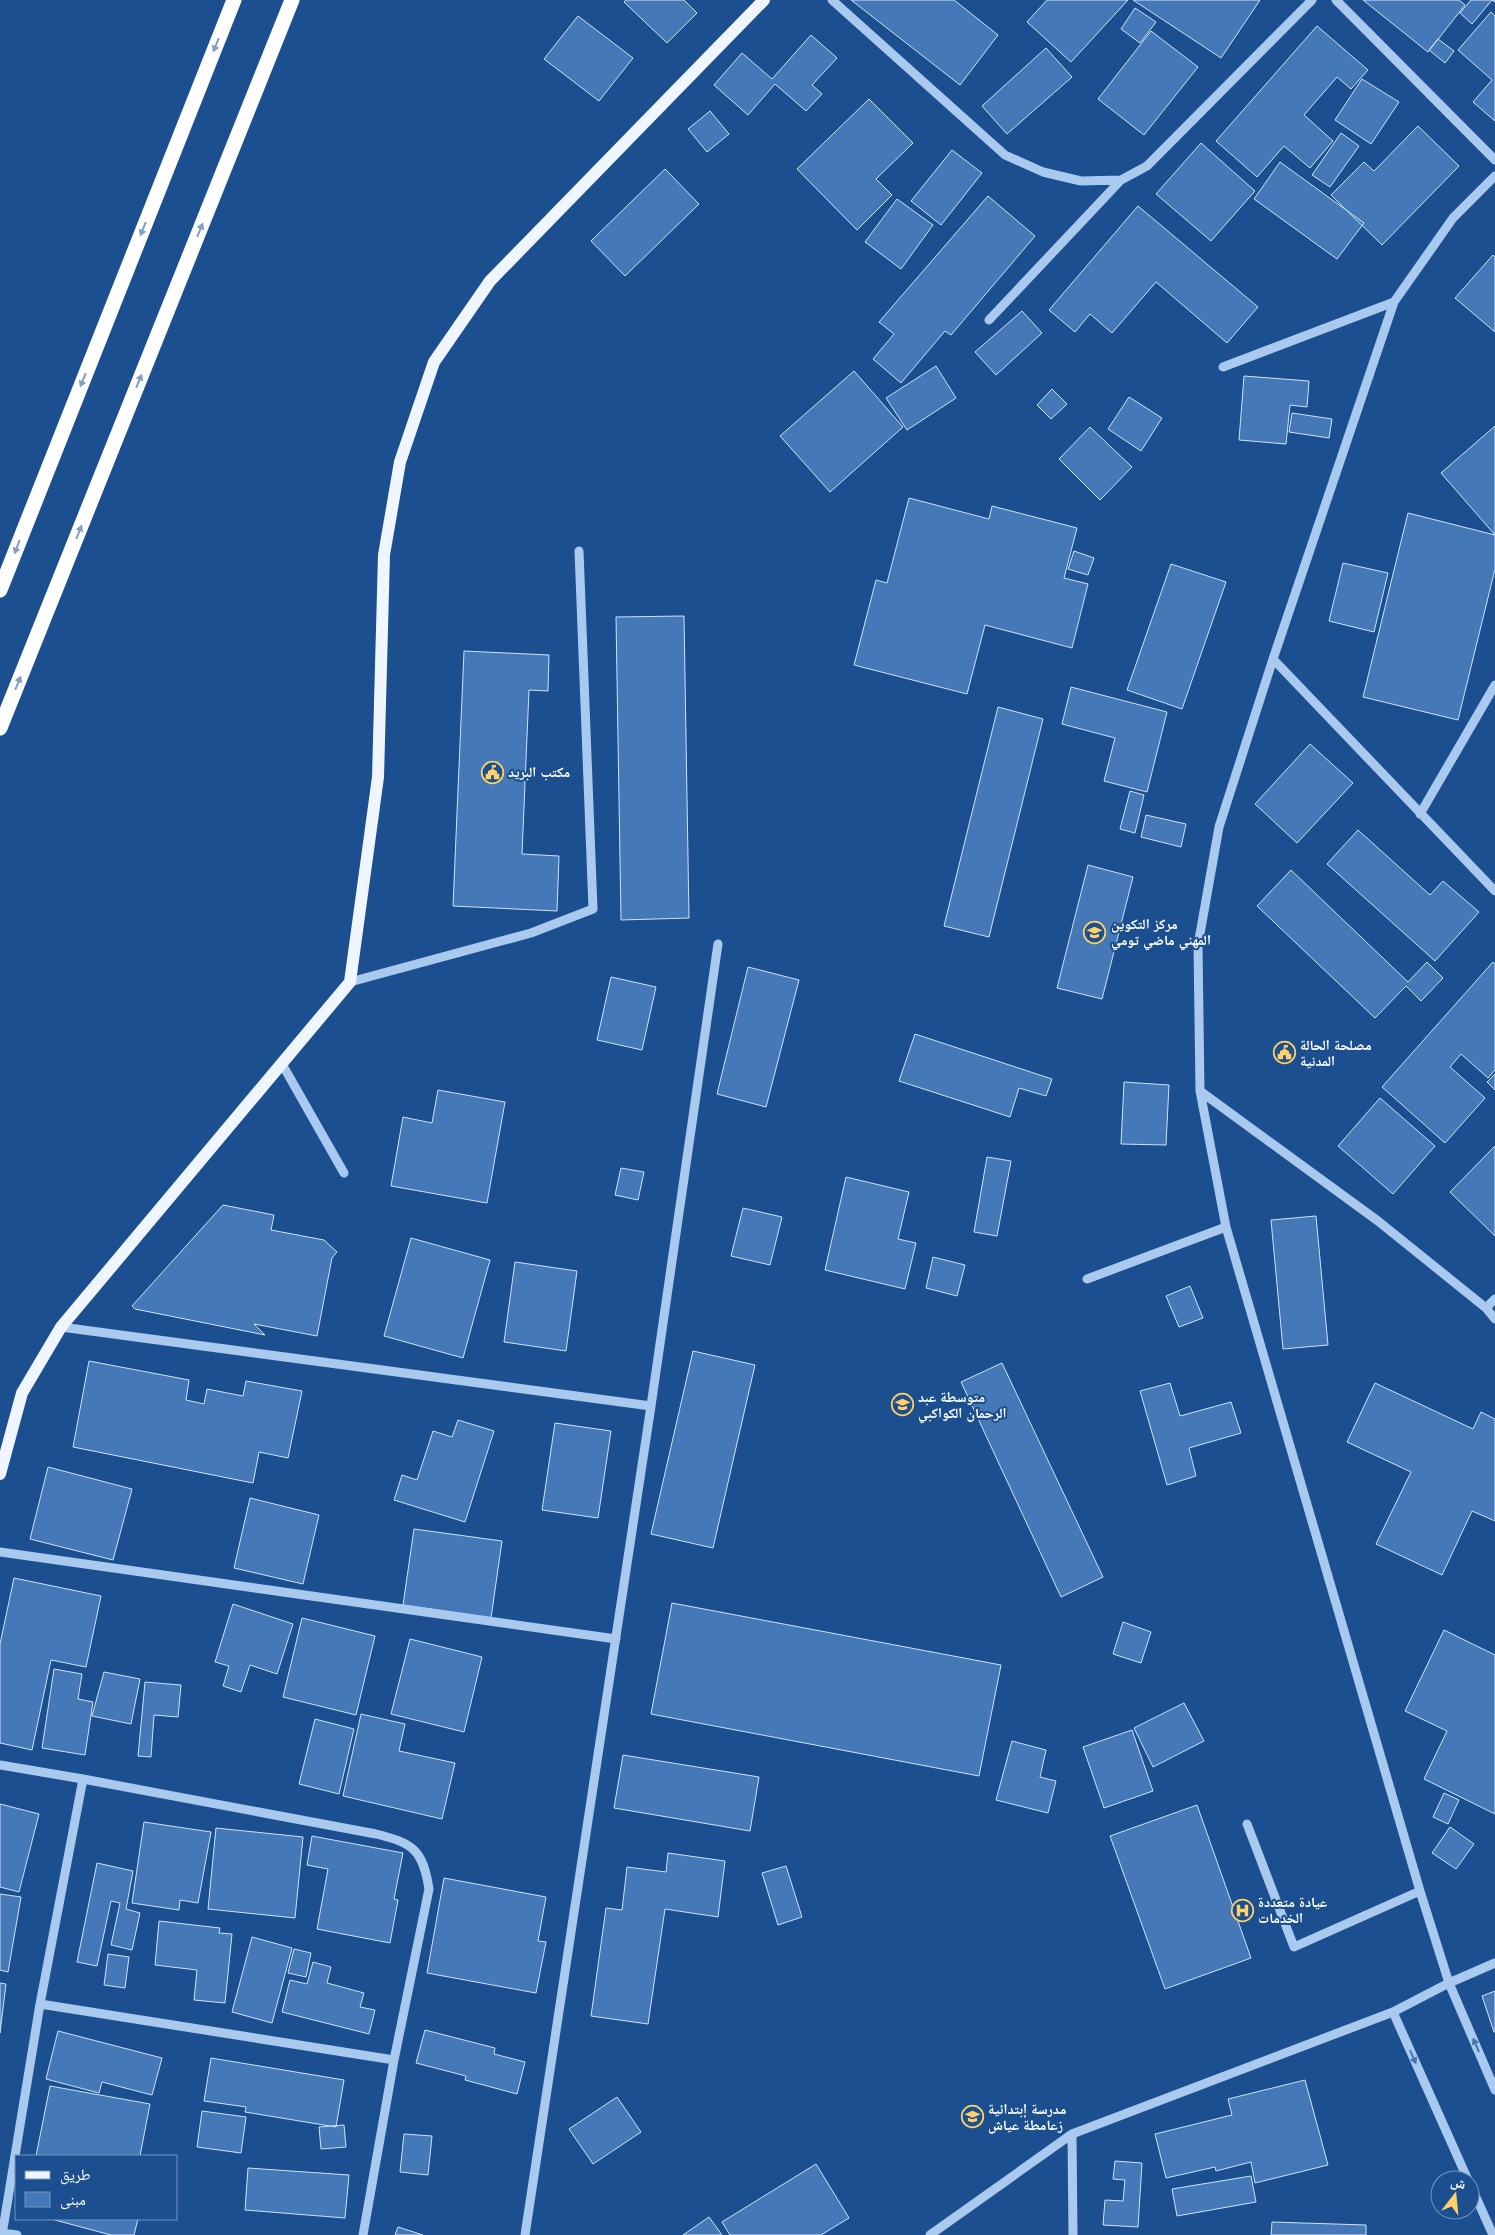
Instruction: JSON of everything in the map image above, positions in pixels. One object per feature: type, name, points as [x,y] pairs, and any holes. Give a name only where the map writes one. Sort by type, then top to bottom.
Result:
[{"type":"highway","points":[[0,590],[234,0]]},
{"type":"highway","points":[[0,728],[292,0]]},
{"type":"main road","points":[[0,1474],[22,1393],[61,1327],[350,982],[378,777],[384,555],[400,462],[434,362],[490,281],[764,0]]},
{"type":"street","points":[[832,0],[1005,155],[1043,172],[1081,181],[1121,180]]},
{"type":"street","points":[[989,320],[1121,180],[1147,166],[1312,0]]},
{"type":"street","points":[[1336,0],[1495,160]]},
{"type":"street","points":[[1495,176],[1453,218],[1394,302],[1273,659],[1219,827],[1198,945],[1200,1091],[1226,1227],[1420,1891],[1449,1983],[1495,2090]]},
{"type":"street","points":[[1223,367],[1394,302]]},
{"type":"street","points":[[350,982],[531,933],[593,909],[579,551]]},
{"type":"street","points":[[1273,659],[1495,891]]},
{"type":"street","points":[[1420,814],[1495,685]]},
{"type":"street","points":[[526,2235],[651,1406],[718,944]]},
{"type":"street","points":[[282,1064],[344,1173]]},
{"type":"street","points":[[1200,1091],[1378,1220],[1486,1308],[1495,1320]]},
{"type":"street","points":[[1087,1279],[1226,1227]]},
{"type":"street","points":[[1486,1308],[1495,1299]]},
{"type":"street","points":[[61,1327],[651,1406]]},
{"type":"street","points":[[0,1552],[616,1639]]},
{"type":"street","points":[[0,1765],[83,1778],[376,1834],[400,1840],[417,1852],[426,1866],[429,1889],[394,2060],[363,2235]]},
{"type":"street","points":[[15,2155],[40,2004],[83,1778]]},
{"type":"street","points":[[1247,1824],[1294,1947],[1420,1891]]},
{"type":"street","points":[[930,2235],[1072,2134],[1393,2012],[1449,1983],[1495,1963]]},
{"type":"street","points":[[40,2004],[394,2060]]},
{"type":"street","points":[[1393,2012],[1464,2170]]},
{"type":"street","points":[[1072,2134],[1073,2235]]},
{"type":"street","points":[[15,2155],[2,2234],[17,2235]]},
{"type":"street","points":[[1480,2206],[1493,2235]]},
{"type":"building","points":[[626,0],[684,0],[697,13],[667,43],[624,2]]},
{"type":"building","points":[[851,0],[954,0],[998,35],[960,85]]},
{"type":"building","points":[[1047,0],[1128,0],[1071,62],[1027,22]]},
{"type":"building","points":[[1133,0],[1260,0],[1221,58]]},
{"type":"building","points":[[1363,0],[1459,0],[1465,5],[1428,52]]},
{"type":"building","points":[[1471,0],[1492,0],[1472,24],[1460,13]]},
{"type":"building","points":[[1135,8],[1156,22],[1140,43],[1121,29]]},
{"type":"building","points":[[1491,12],[1495,16],[1495,121],[1473,102],[1492,80],[1458,50]]},
{"type":"building","points":[[578,16],[633,58],[599,101],[544,59]]},
{"type":"building","points":[[1317,26],[1368,70],[1351,89],[1337,77],[1304,115],[1333,141],[1310,168],[1284,146],[1257,177],[1216,141]]},
{"type":"building","points":[[1151,31],[1198,67],[1144,135],[1098,99]]},
{"type":"building","points":[[811,35],[837,58],[812,85],[822,94],[806,111],[775,84],[748,115],[714,85],[742,53],[772,79]]},
{"type":"building","points":[[1438,39],[1454,51],[1445,63],[1429,50]]},
{"type":"building","points":[[1046,48],[1072,77],[1007,134],[982,106]]},
{"type":"building","points":[[1362,79],[1399,102],[1371,144],[1335,120]]},
{"type":"building","points":[[869,99],[913,143],[876,179],[892,195],[857,230],[797,169]]},
{"type":"building","points":[[710,111],[729,134],[707,152],[688,129]]},
{"type":"building","points":[[1418,126],[1459,166],[1382,245],[1331,195],[1364,162],[1374,171]]},
{"type":"building","points":[[1341,133],[1359,146],[1330,187],[1312,175]]},
{"type":"building","points":[[1201,143],[1255,191],[1211,241],[1156,194]]},
{"type":"building","points":[[952,150],[982,173],[941,225],[911,201]]},
{"type":"building","points":[[1280,162],[1364,223],[1337,259],[1254,199]]},
{"type":"building","points":[[665,169],[699,204],[625,276],[591,241]]},
{"type":"building","points":[[988,196],[1035,236],[951,335],[945,331],[901,383],[873,359],[894,334],[879,322]]},
{"type":"building","points":[[897,199],[933,225],[901,269],[865,242]]},
{"type":"building","points":[[1138,206],[1258,307],[1227,343],[1156,282],[1112,333],[1090,314],[1075,332],[1049,310]]},
{"type":"building","points":[[1493,255],[1495,257],[1495,332],[1455,298]]},
{"type":"building","points":[[1022,311],[1042,333],[996,375],[975,352]]},
{"type":"building","points":[[936,366],[956,398],[907,430],[886,398]]},
{"type":"building","points":[[854,371],[903,427],[830,492],[780,436]]},
{"type":"building","points":[[1244,376],[1309,381],[1307,407],[1290,405],[1286,444],[1239,440]]},
{"type":"building","points":[[1052,389],[1067,404],[1051,419],[1037,405]]},
{"type":"building","points":[[1129,397],[1162,418],[1141,451],[1108,429]]},
{"type":"building","points":[[1292,413],[1332,419],[1329,438],[1289,432]]},
{"type":"building","points":[[1495,426],[1495,535],[1441,473]]},
{"type":"building","points":[[1090,427],[1132,467],[1100,500],[1059,459]]},
{"type":"building","points":[[909,498],[989,519],[992,506],[1077,528],[1064,578],[1088,584],[1072,648],[985,625],[967,694],[854,665],[876,580],[887,583]]},
{"type":"building","points":[[1408,513],[1495,535],[1495,569],[1458,720],[1363,697]]},
{"type":"building","points":[[1074,551],[1094,558],[1088,575],[1068,569]]},
{"type":"building","points":[[1343,563],[1388,573],[1374,632],[1329,621]]},
{"type":"building","points":[[1171,564],[1226,582],[1182,709],[1127,690]]},
{"type":"building","points":[[684,616],[689,918],[621,920],[616,617]]},
{"type":"building","name":"مكتب البريد","points":[[464,651],[549,655],[548,691],[529,690],[522,854],[559,856],[557,911],[453,906]]},
{"type":"building","points":[[1071,687],[1167,712],[1147,792],[1104,781],[1115,738],[1062,724]]},
{"type":"building","points":[[998,707],[1043,719],[989,937],[944,926]]},
{"type":"building","points":[[1310,744],[1353,783],[1297,843],[1255,804]]},
{"type":"building","points":[[1130,791],[1144,795],[1135,833],[1120,829]]},
{"type":"building","points":[[1146,815],[1186,824],[1181,847],[1141,837]]},
{"type":"building","points":[[1358,830],[1430,895],[1443,881],[1479,912],[1435,961],[1327,864]]},
{"type":"building","name":"مركز التكوين المهني ماضي تومي","points":[[1088,865],[1133,877],[1102,999],[1057,988]]},
{"type":"building","points":[[1291,870],[1408,982],[1427,962],[1443,978],[1421,1001],[1406,986],[1375,1018],[1257,906]]},
{"type":"building","points":[[1493,962],[1495,964],[1495,1070],[1488,1078],[1461,1054],[1450,1067],[1485,1098],[1445,1143],[1382,1087]]},
{"type":"building","points":[[748,967],[799,980],[766,1107],[717,1094]]},
{"type":"building","points":[[611,977],[656,987],[642,1050],[597,1040]]},
{"type":"building","points":[[915,1034],[1052,1079],[1046,1096],[1019,1088],[1010,1117],[899,1081]]},
{"type":"building","points":[[1495,1074],[1495,1090],[1487,1082]]},
{"type":"building","points":[[1124,1082],[1169,1085],[1166,1145],[1121,1144]]},
{"type":"building","points":[[438,1090],[505,1102],[487,1203],[391,1186],[403,1117],[432,1123]]},
{"type":"building","points":[[1380,1098],[1435,1146],[1393,1194],[1338,1146]]},
{"type":"building","points":[[1495,1146],[1495,1236],[1450,1192]]},
{"type":"building","points":[[987,1157],[1011,1161],[997,1236],[974,1232]]},
{"type":"building","points":[[621,1168],[644,1172],[638,1200],[615,1195]]},
{"type":"building","points":[[846,1177],[909,1192],[898,1239],[916,1243],[905,1289],[825,1270]]},
{"type":"building","points":[[223,1205],[274,1215],[271,1230],[324,1240],[337,1252],[332,1258],[317,1336],[254,1324],[265,1335],[135,1309],[132,1306]]},
{"type":"building","points":[[743,1208],[782,1217],[770,1265],[731,1256]]},
{"type":"building","points":[[1316,1216],[1328,1345],[1283,1349],[1271,1220]]},
{"type":"building","points":[[411,1238],[490,1260],[463,1358],[384,1336]]},
{"type":"building","points":[[933,1257],[965,1265],[957,1296],[926,1288]]},
{"type":"building","points":[[515,1262],[577,1271],[566,1351],[504,1342]]},
{"type":"building","points":[[1190,1286],[1203,1318],[1179,1327],[1166,1296]]},
{"type":"building","points":[[693,1351],[755,1365],[713,1548],[651,1534]]},
{"type":"building","points":[[89,1361],[189,1380],[186,1400],[204,1404],[207,1389],[243,1396],[246,1381],[302,1391],[288,1458],[259,1452],[253,1483],[73,1447]]},
{"type":"building","points":[[1002,1363],[1103,1577],[1061,1597],[961,1382]]},
{"type":"building","points":[[1170,1383],[1180,1416],[1231,1402],[1241,1433],[1189,1448],[1196,1476],[1167,1485],[1140,1391]]},
{"type":"building","points":[[1375,1383],[1473,1429],[1481,1412],[1495,1419],[1495,1521],[1472,1511],[1442,1575],[1376,1544],[1411,1472],[1347,1442]]},
{"type":"building","points":[[458,1420],[494,1431],[465,1522],[394,1500],[402,1475],[417,1480],[433,1431],[452,1437]]},
{"type":"building","points":[[555,1423],[611,1431],[598,1518],[542,1510]]},
{"type":"building","points":[[48,1467],[132,1489],[113,1560],[30,1539]]},
{"type":"building","points":[[250,1498],[319,1515],[303,1584],[234,1568]]},
{"type":"building","points":[[414,1529],[502,1541],[491,1618],[403,1605]]},
{"type":"building","points":[[14,1578],[101,1596],[86,1667],[51,1660],[32,1750],[0,1743],[0,1644]]},
{"type":"building","points":[[672,1603],[1001,1665],[979,1776],[651,1714]]},
{"type":"building","points":[[233,1604],[293,1624],[277,1674],[250,1665],[241,1692],[223,1686],[229,1666],[215,1662]]},
{"type":"building","points":[[302,1618],[375,1636],[356,1715],[283,1697]]},
{"type":"building","points":[[1123,1622],[1151,1632],[1141,1663],[1113,1654]]},
{"type":"building","points":[[1444,1630],[1495,1655],[1495,1814],[1424,1779],[1447,1731],[1405,1711]]},
{"type":"building","points":[[410,1639],[482,1657],[464,1732],[391,1714]]},
{"type":"building","points":[[54,1669],[82,1674],[78,1699],[93,1702],[85,1755],[42,1748]]},
{"type":"building","points":[[104,1672],[140,1679],[131,1724],[92,1716]]},
{"type":"building","points":[[145,1682],[181,1685],[178,1717],[154,1715],[151,1757],[138,1756]]},
{"type":"building","points":[[1184,1703],[1204,1741],[1153,1767],[1134,1728]]},
{"type":"building","points":[[361,1714],[405,1724],[399,1751],[455,1763],[442,1819],[343,1796]]},
{"type":"building","points":[[315,1719],[354,1729],[339,1794],[299,1784]]},
{"type":"building","points":[[1132,1730],[1153,1791],[1104,1808],[1083,1747]]},
{"type":"building","points":[[1012,1741],[1046,1750],[1040,1777],[1056,1781],[1048,1813],[996,1800]]},
{"type":"building","points":[[623,1755],[759,1777],[750,1831],[614,1808]]},
{"type":"building","points":[[1444,1793],[1459,1800],[1448,1824],[1433,1817]]},
{"type":"building","points":[[0,1804],[39,1814],[19,1892],[0,1887]]},
{"type":"building","points":[[1197,1805],[1251,1958],[1165,1989],[1110,1836]]},
{"type":"building","points":[[144,1822],[211,1832],[198,1903],[180,1900],[179,1910],[132,1903]]},
{"type":"building","points":[[1450,1827],[1474,1844],[1456,1869],[1432,1853]]},
{"type":"building","points":[[216,1828],[303,1837],[295,1918],[208,1909]]},
{"type":"building","points":[[312,1836],[403,1853],[394,1899],[398,1900],[390,1943],[317,1929],[328,1869],[307,1865]]},
{"type":"building","points":[[668,1853],[725,1861],[718,1917],[665,1909],[648,2024],[591,2016],[606,1908],[622,1910],[627,1867],[666,1872]]},
{"type":"building","points":[[97,1863],[133,1871],[126,1909],[140,1913],[132,1950],[111,1945],[120,1903],[111,1901],[97,1966],[77,1962]]},
{"type":"building","points":[[786,1866],[802,1917],[778,1925],[762,1873]]},
{"type":"building","points":[[444,1878],[546,1897],[538,1941],[546,1942],[536,1993],[427,1973]]},
{"type":"building","points":[[0,1894],[21,1897],[8,1972],[0,1970]]},
{"type":"building","points":[[159,1921],[220,1928],[219,1933],[232,1934],[225,2003],[194,2000],[197,1970],[155,1965]]},
{"type":"building","points":[[252,1937],[292,1948],[272,2023],[232,2012]]},
{"type":"building","points":[[294,1949],[311,1953],[306,1977],[288,1973]]},
{"type":"building","points":[[108,1954],[129,1957],[125,1988],[104,1985]]},
{"type":"building","points":[[313,1962],[331,1967],[327,1983],[364,1993],[360,2007],[375,2010],[369,2034],[282,2012],[290,1980],[307,1984]]},
{"type":"building","points":[[0,1983],[6,1984],[0,2033]]},
{"type":"building","points":[[1495,1991],[1495,2032],[1494,2032],[1482,1996]]},
{"type":"building","points":[[425,2030],[495,2048],[494,2054],[525,2062],[517,2094],[465,2080],[466,2076],[416,2063]]},
{"type":"building","points":[[58,2031],[162,2058],[152,2095],[102,2082],[99,2093],[46,2079]]},
{"type":"building","points":[[211,2058],[344,2080],[336,2127],[245,2112],[246,2107],[204,2101]]},
{"type":"building","points":[[1305,2080],[1328,2165],[1255,2183],[1251,2162],[1216,2171],[1215,2167],[1166,2178],[1155,2134],[1232,2115],[1228,2099]]},
{"type":"building","points":[[50,2086],[150,2104],[140,2155],[36,2155]]},
{"type":"building","points":[[617,2097],[641,2132],[593,2164],[569,2129]]},
{"type":"building","points":[[202,2111],[246,2117],[241,2153],[197,2147]]},
{"type":"building","points":[[344,2125],[346,2147],[321,2149],[319,2127]]},
{"type":"building","points":[[404,2134],[432,2136],[428,2175],[400,2172]]},
{"type":"building","points":[[1115,2161],[1142,2163],[1138,2227],[1103,2225],[1105,2200],[1123,2201],[1125,2180],[1113,2179]]},
{"type":"building","points":[[816,2164],[849,2218],[821,2235],[730,2235],[722,2222]]},
{"type":"building","points":[[248,2168],[349,2175],[345,2218],[245,2210]]},
{"type":"building","points":[[1251,2176],[1256,2202],[1177,2216],[1172,2189]]},
{"type":"building","points":[[709,2217],[722,2235],[683,2235]]},
{"type":"building","points":[[55,2220],[138,2220],[134,2235],[111,2235]]},
{"type":"building","points":[[1272,2222],[1366,2225],[1366,2235],[1271,2235]]},
{"type":"building","points":[[398,2227],[423,2235],[395,2235]]},
{"type":"place","name":"مكتب البريد","points":[[492,772]]},
{"type":"place","name":"مركز التكوين المهني ماضي تومي","points":[[1095,932]]},
{"type":"place","name":"مصلحة الحالة المدنية","points":[[1284,1053]]},
{"type":"place","name":"متوسطة عبد الرحمان الكواكبي","points":[[902,1405]]},
{"type":"place","name":"عيادة متعددة الخدمات","points":[[1242,1910]]},
{"type":"place","name":"مدرسة إبتدائية زعامطة عياش","points":[[972,2117]]}]
